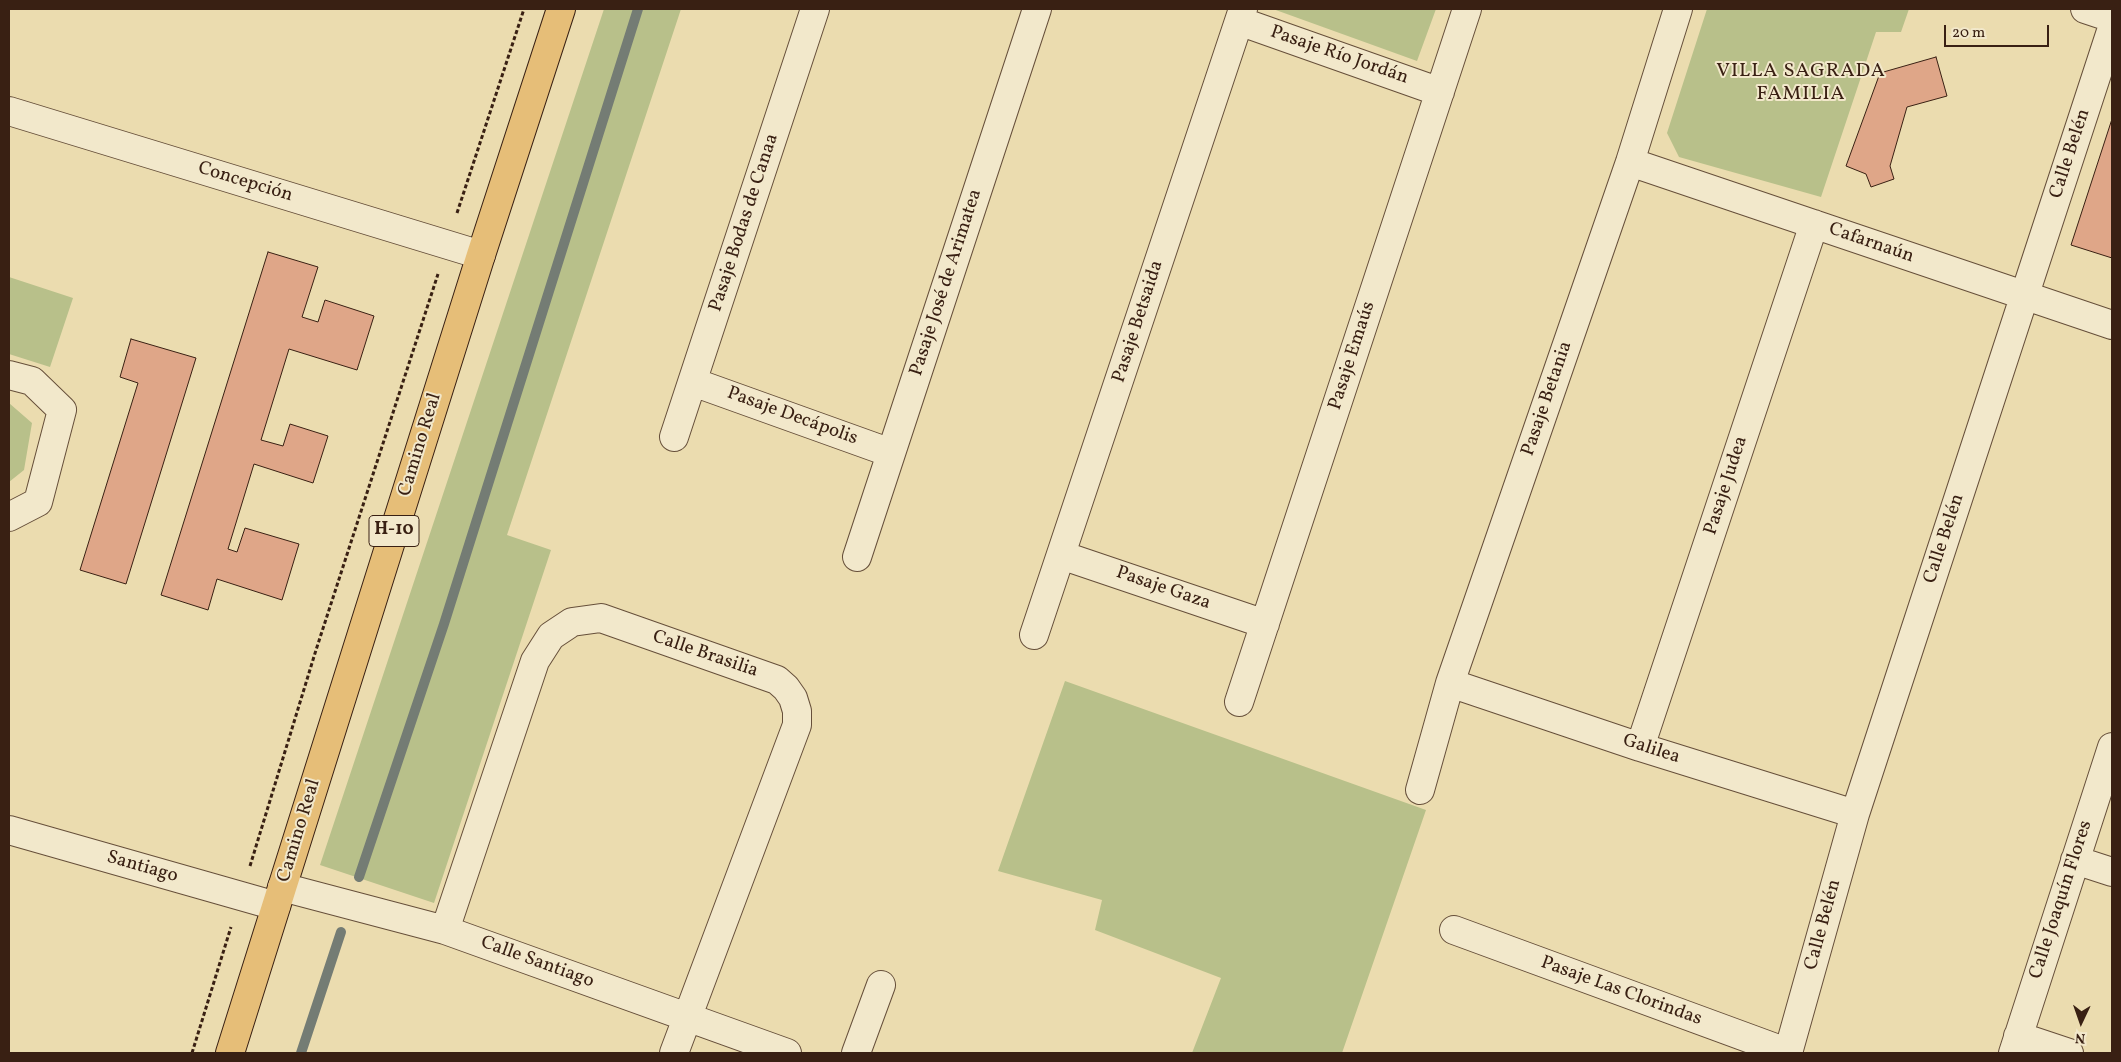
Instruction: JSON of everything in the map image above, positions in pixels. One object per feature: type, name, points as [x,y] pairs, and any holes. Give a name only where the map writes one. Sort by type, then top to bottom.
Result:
[{"type":"main road","name":"Camino Real","points":[[230,1053],[481,255],[561,9]]},
{"type":"street","name":"Pasaje Bodas de Canaa","points":[[674,437],[815,9]]},
{"type":"street","name":"Pasaje José de Arimatea","points":[[857,557],[1037,9]]},
{"type":"street","name":"Pasaje Emaús","points":[[1239,702],[1467,9]]},
{"type":"street","name":"Pasaje Betania","points":[[1420,790],[1450,683],[1630,162],[1678,9]]},
{"type":"street","points":[[2085,9],[2112,18]]},
{"type":"street","name":"Pasaje Río Jordán","points":[[1241,15],[1440,92]]},
{"type":"street","name":"Pasaje Betsaida","points":[[1034,635],[1241,15]]},
{"type":"street","name":"Calle Belén","points":[[1788,1053],[1854,814],[2026,296],[2112,28]]},
{"type":"street","name":"Concepción","points":[[9,111],[481,255]]},
{"type":"street","name":"Cafarnaún","points":[[1630,162],[2112,325]]},
{"type":"street","name":"Pasaje Judea","points":[[1640,747],[1814,224]]},
{"type":"street","points":[[9,375],[32,381],[62,410],[38,502],[9,517]]},
{"type":"street","name":"Pasaje Decápolis","points":[[693,382],[891,453]]},
{"type":"street","name":"Pasaje Gaza","points":[[1061,554],[1266,624]]},
{"type":"street","name":"Calle Brasilia","points":[[445,930],[535,661],[551,636],[572,622],[602,618],[777,680],[793,698],[797,711],[797,725],[674,1053]]},
{"type":"street","name":"Galilea","points":[[1450,683],[1640,747],[1854,814]]},
{"type":"street","name":"Calle Joaquín Flores","points":[[2015,1045],[2112,747]]},
{"type":"street","name":"Santiago","points":[[9,830],[241,896],[279,897]]},
{"type":"street","points":[[2075,860],[2112,872]]},
{"type":"street","name":"Calle Santiago","points":[[279,897],[445,930],[787,1053]]},
{"type":"street","name":"Pasaje Las Clorindas","points":[[1454,930],[1788,1053]]},
{"type":"street","points":[[856,1053],[881,984]]},
{"type":"street","points":[[2015,1045],[2070,1053]]},
{"type":"path","points":[[192,1053],[316,650],[524,9]]},
{"type":"green space","points":[[604,9],[681,9],[507,535],[551,550],[434,903],[320,865]]},
{"type":"green space","points":[[1273,9],[1436,9],[1417,61]]},
{"type":"green space","points":[[1707,9],[1909,9],[1901,32],[1876,32],[1821,197],[1679,157],[1667,133]]},
{"type":"green space","points":[[9,277],[73,298],[50,367],[9,354]]},
{"type":"green space","points":[[9,403],[32,423],[24,470],[9,482]]},
{"type":"green space","points":[[1065,681],[1426,810],[1342,1053],[1192,1053],[1221,978],[1095,930],[1102,900],[998,871]]},
{"type":"building","points":[[1936,57],[1947,96],[1907,107],[1890,166],[1894,179],[1871,187],[1866,174],[1846,166],[1880,73]]},
{"type":"building","points":[[2112,119],[2112,258],[2071,245]]},
{"type":"building","points":[[268,252],[318,267],[302,317],[318,322],[325,300],[374,316],[357,370],[289,349],[261,440],[283,446],[290,424],[328,436],[313,483],[254,464],[228,549],[237,552],[245,528],[299,544],[282,600],[217,579],[208,610],[161,595]]},
{"type":"building","points":[[131,339],[196,358],[126,584],[80,570],[138,383],[120,377]]},
{"type":"waterway","points":[[359,877],[444,624],[638,9]]},
{"type":"waterway","points":[[301,1053],[341,932]]},
{"type":"district","name":"VILLA SAGRADA FAMILIA","points":[[1801,84]]}]
